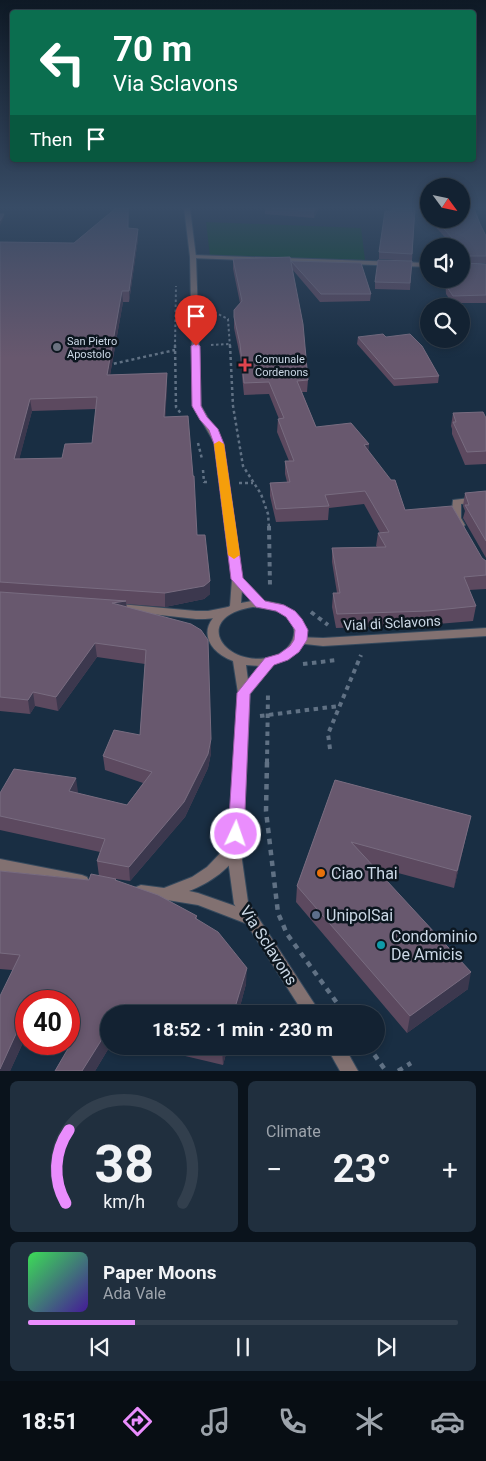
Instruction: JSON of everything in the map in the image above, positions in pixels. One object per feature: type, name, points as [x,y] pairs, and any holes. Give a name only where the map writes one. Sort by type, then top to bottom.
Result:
[{"type":"street","points":[[108,607],[208,615],[231,609],[253,604],[261,604],[280,608],[290,614],[298,622],[302,630],[300,640],[294,649],[284,657],[254,663],[239,660],[216,646],[212,636],[214,626],[219,617],[231,609],[237,579],[219,444],[214,429],[203,418],[197,406],[193,258]]},
{"type":"street","points":[[222,258],[420,265]]},
{"type":"street","points":[[464,533],[456,518],[456,502],[486,499]]},
{"type":"street","points":[[237,579],[261,604]]},
{"type":"street","name":"Vial di Sclavons","points":[[300,640],[323,642],[486,632]]},
{"type":"street","name":"Via Sclavons","points":[[239,660],[244,693],[236,847],[240,904],[307,1005]]},
{"type":"street","points":[[244,693],[270,661]]},
{"type":"street","points":[[161,895],[197,882],[218,868],[236,847]]},
{"type":"street","points":[[0,865],[97,884]]},
{"type":"street","points":[[126,889],[198,899],[250,918]]},
{"type":"street","points":[[340,1055],[350,1071]]},
{"type":"path","points":[[210,301],[210,310],[228,320],[233,406],[241,457],[243,466],[261,494],[268,514],[270,533],[269,586],[274,590]]},
{"type":"path","points":[[101,366],[175,350]]},
{"type":"path","points":[[310,611],[334,630]]},
{"type":"path","points":[[330,749],[328,734],[360,657],[358,640]]},
{"type":"path","points":[[351,658],[360,657]]},
{"type":"path","points":[[298,666],[342,659]]},
{"type":"path","points":[[270,685],[267,715],[266,811],[278,913],[287,934],[338,1005]]},
{"type":"path","points":[[242,718],[339,706]]},
{"type":"path","points":[[374,1055],[386,1071]]},
{"type":"path","points":[[398,1071],[411,1063]]},
{"type":"green space","points":[[287,258],[365,258],[365,260]]},
{"type":"building","points":[[0,258],[134,258],[129,291],[122,291],[107,375],[167,373],[164,417],[188,416],[197,535],[205,535],[210,581],[204,586],[165,593],[0,582]],"holes":[[[97,397],[92,443],[65,444],[62,458],[14,459],[30,399]]]},
{"type":"building","points":[[290,258],[303,324],[308,380],[297,381],[316,427],[351,423],[369,444],[364,445],[391,480],[395,480],[405,510],[452,506],[482,558],[486,561],[486,575],[464,577],[476,606],[428,611],[337,614],[333,593],[340,593],[332,548],[386,547],[378,533],[389,532],[365,491],[325,495],[329,506],[276,509],[270,483],[290,482],[285,461],[294,461],[278,419],[284,418],[269,382],[244,383],[240,344],[234,317],[234,310],[242,301],[233,259]]},
{"type":"building","points":[[378,260],[412,261],[410,283],[375,282]]},
{"type":"building","points":[[291,261],[361,263],[371,294],[321,294]]},
{"type":"building","points":[[470,263],[486,264],[486,295],[453,296],[448,288],[470,288]]},
{"type":"building","points":[[383,334],[386,337],[410,334],[420,344],[420,348],[423,348],[439,376],[394,379],[358,337]]},
{"type":"building","points":[[483,412],[486,418],[486,451],[467,452],[453,422],[456,422],[453,413]]},
{"type":"building","points":[[486,491],[486,541],[465,505],[469,505],[465,493]]},
{"type":"building","points":[[0,592],[126,601],[112,603],[191,624],[201,630],[208,640],[211,739],[208,754],[184,802],[129,867],[97,861],[105,839],[0,816],[0,793],[14,769],[76,778],[69,791],[127,805],[152,772],[103,756],[114,730],[140,735],[146,650],[95,643],[56,697],[33,692],[28,700],[0,697]]},
{"type":"building","name":"Condominio De Amicis","points":[[335,780],[471,816],[457,871],[351,842],[471,972],[410,1016],[297,886]]},
{"type":"building","points":[[0,871],[89,880],[91,874],[116,879],[158,895],[197,916],[195,918],[218,932],[247,968],[236,1005],[100,1005],[100,1042],[82,1071],[55,1071],[64,1055],[80,1055],[80,990],[15,990],[15,1036],[0,1069],[0,996],[20,955],[0,953]]},
{"type":"slow traffic","points":[[219,444],[234,555]]},
{"type":"place","name":"San Pietro Apostolo","points":[[57,347]]},
{"type":"place","name":"Comunale Cordenons","points":[[245,365]]},
{"type":"place","name":"Ciao Thai","points":[[321,873]]},
{"type":"place","name":"UnipolSai","points":[[316,915]]},
{"type":"place","name":"Condominio De Amicis","points":[[381,945]]},
{"type":"route","points":[[196,346],[197,406],[203,418],[214,429],[219,444],[237,579],[261,604],[280,608],[290,614],[298,622],[302,630],[300,640],[294,649],[284,657],[270,661],[244,693],[236,834]]}]
